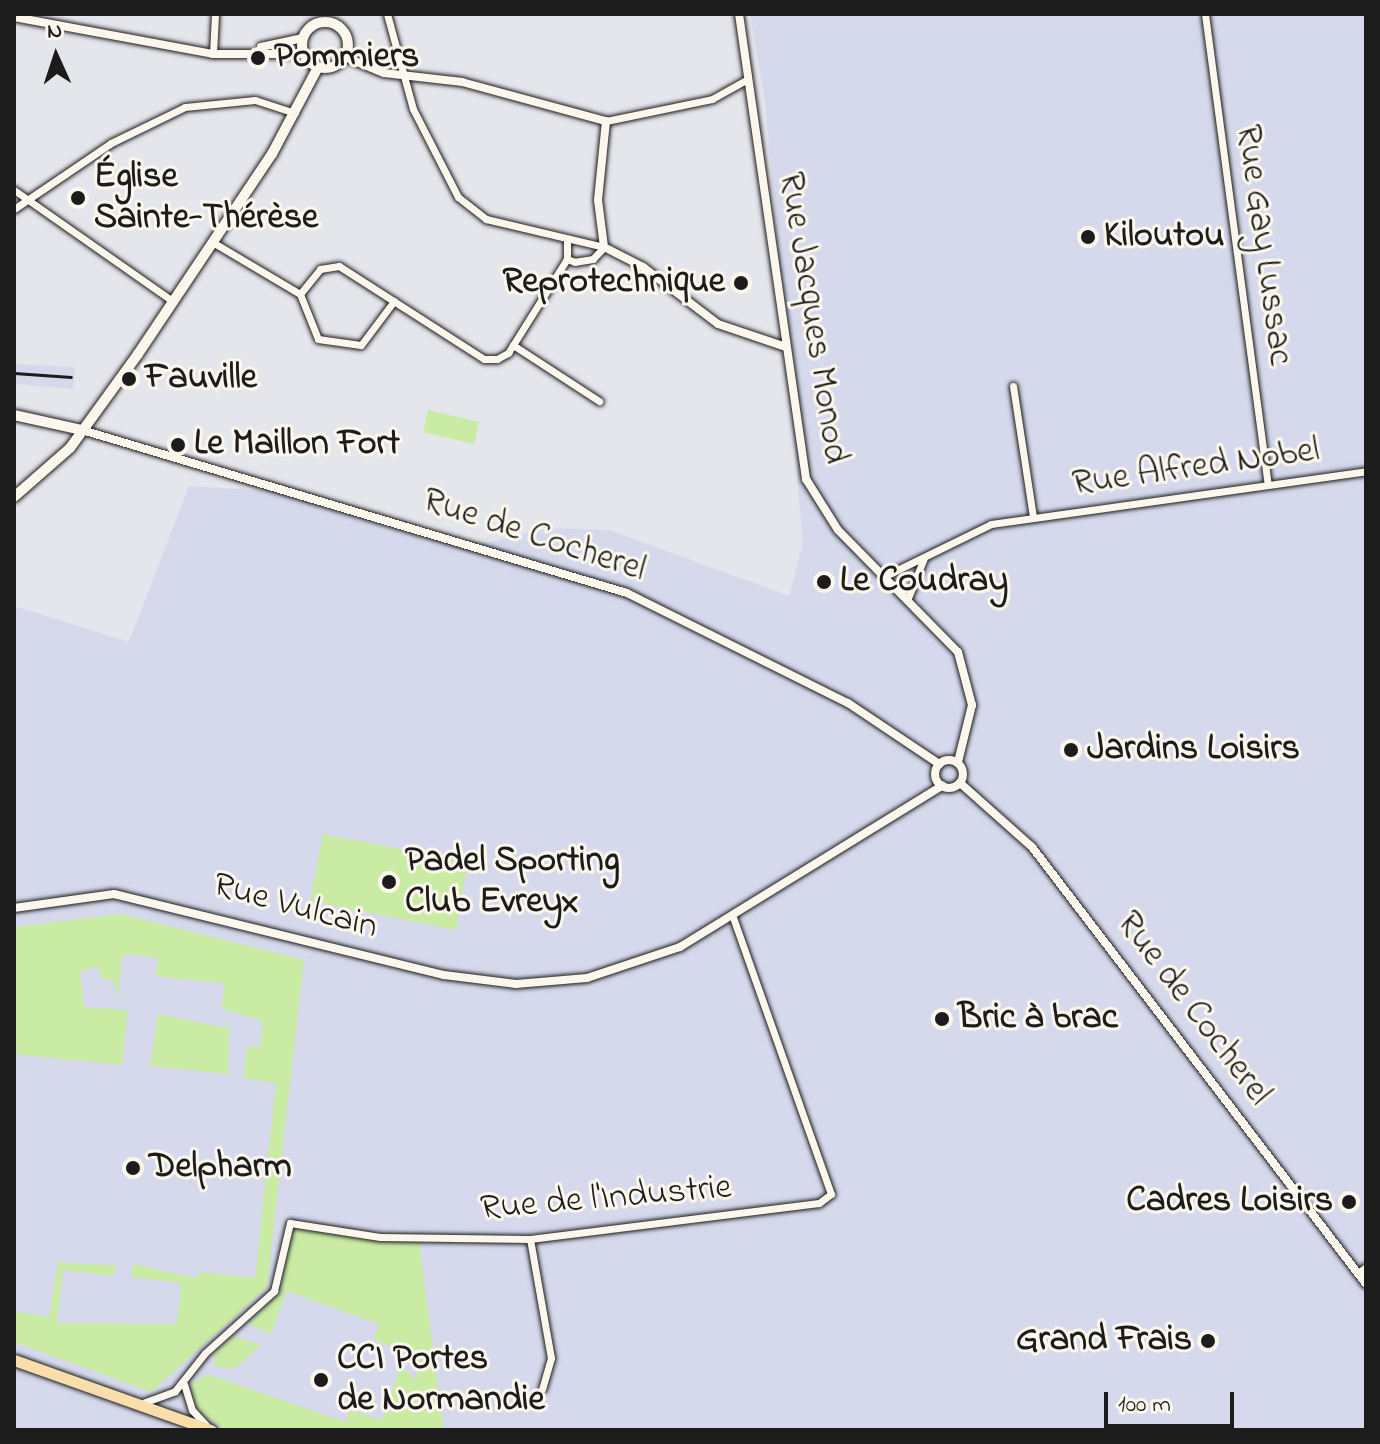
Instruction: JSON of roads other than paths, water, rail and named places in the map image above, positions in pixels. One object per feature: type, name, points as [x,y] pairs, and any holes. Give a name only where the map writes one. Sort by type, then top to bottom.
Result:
[{"type":"main road","points":[[339,26],[347,14]]},
{"type":"main road","points":[[318,67],[303,54],[303,38],[314,24],[339,26]]},
{"type":"main road","points":[[14,497],[82,430],[174,302],[295,113],[318,67],[345,57],[348,40],[339,26]]},
{"type":"main road","points":[[14,415],[82,430]]},
{"type":"main road","points":[[14,1360],[211,1430]]},
{"type":"street","points":[[213,54],[215,14]]},
{"type":"street","points":[[387,14],[401,76],[446,177],[475,215],[604,247],[643,267],[718,324],[783,346]]},
{"type":"street","name":"Rue Jacques Monod","points":[[739,14],[783,346],[806,479],[838,530],[908,598],[966,667],[972,705],[958,762],[960,783]]},
{"type":"street","name":"Rue Gay Lussac","points":[[1205,14],[1268,484]]},
{"type":"street","points":[[14,17],[213,54],[303,54]]},
{"type":"street","points":[[227,53],[303,38]]},
{"type":"street","points":[[345,57],[401,76],[462,82],[606,121],[712,99],[748,79]]},
{"type":"street","points":[[14,209],[22,200],[111,143],[185,107],[255,100],[295,113]]},
{"type":"street","points":[[604,247],[598,200],[606,121]]},
{"type":"street","points":[[14,190],[22,200],[174,302]]},
{"type":"street","points":[[300,294],[327,265],[394,301],[484,359],[503,357],[567,259],[567,239]]},
{"type":"street","points":[[214,243],[300,294],[318,339],[361,345],[394,301]]},
{"type":"street","points":[[567,259],[584,262],[604,247]]},
{"type":"street","points":[[513,345],[599,401]]},
{"type":"street","name":"Rue Alfred Nobel","points":[[1013,386],[1033,516]]},
{"type":"street","name":"Rue de Cocherel","points":[[82,430],[627,593],[848,703],[939,764]]},
{"type":"street","name":"Rue Alfred Nobel","points":[[885,576],[924,558],[965,532],[1033,516],[1366,471]]},
{"type":"street","points":[[908,598],[924,558]]},
{"type":"street","points":[[958,762],[939,764],[935,776],[942,786],[960,783]]},
{"type":"street","name":"Rue de Cocherel","points":[[960,783],[1032,847],[1362,1270],[1366,1284]]},
{"type":"street","name":"Rue Vulcain","points":[[14,908],[96,894],[147,898],[444,975],[516,984],[625,969],[733,917],[942,786]]},
{"type":"street","name":"Rue de l'Industrie","points":[[184,1384],[205,1353],[274,1291],[290,1223],[380,1237],[530,1239],[819,1203],[831,1194],[733,917]]},
{"type":"street","points":[[530,1239],[551,1358],[542,1389]]},
{"type":"street","points":[[140,1404],[184,1384],[192,1410],[211,1430]]},
{"type":"railway","points":[[14,373],[71,377]]},
{"type":"place","name":"Pommiers","points":[[258,58]]},
{"type":"place","name":"Église Sainte-Thérèse","points":[[78,198]]},
{"type":"place","name":"Kiloutou","points":[[1088,237]]},
{"type":"place","name":"Reprotechnique","points":[[741,283]]},
{"type":"place","name":"Fauville","points":[[129,379]]},
{"type":"place","name":"Le Maillon Fort","points":[[178,445]]},
{"type":"place","name":"Le Coudray","points":[[824,582]]},
{"type":"place","name":"Jardins Loisirs","points":[[1071,750]]},
{"type":"place","name":"Padel Sporting Club Evreyx","points":[[389,882]]},
{"type":"place","name":"Bric à brac","points":[[942,1019]]},
{"type":"place","name":"Delpharm","points":[[133,1168]]},
{"type":"place","name":"Cadres Loisirs","points":[[1349,1202]]},
{"type":"place","name":"Grand Frais","points":[[1208,1341]]},
{"type":"place","name":"CCI Portes de Normandie","points":[[321,1380]]}]
